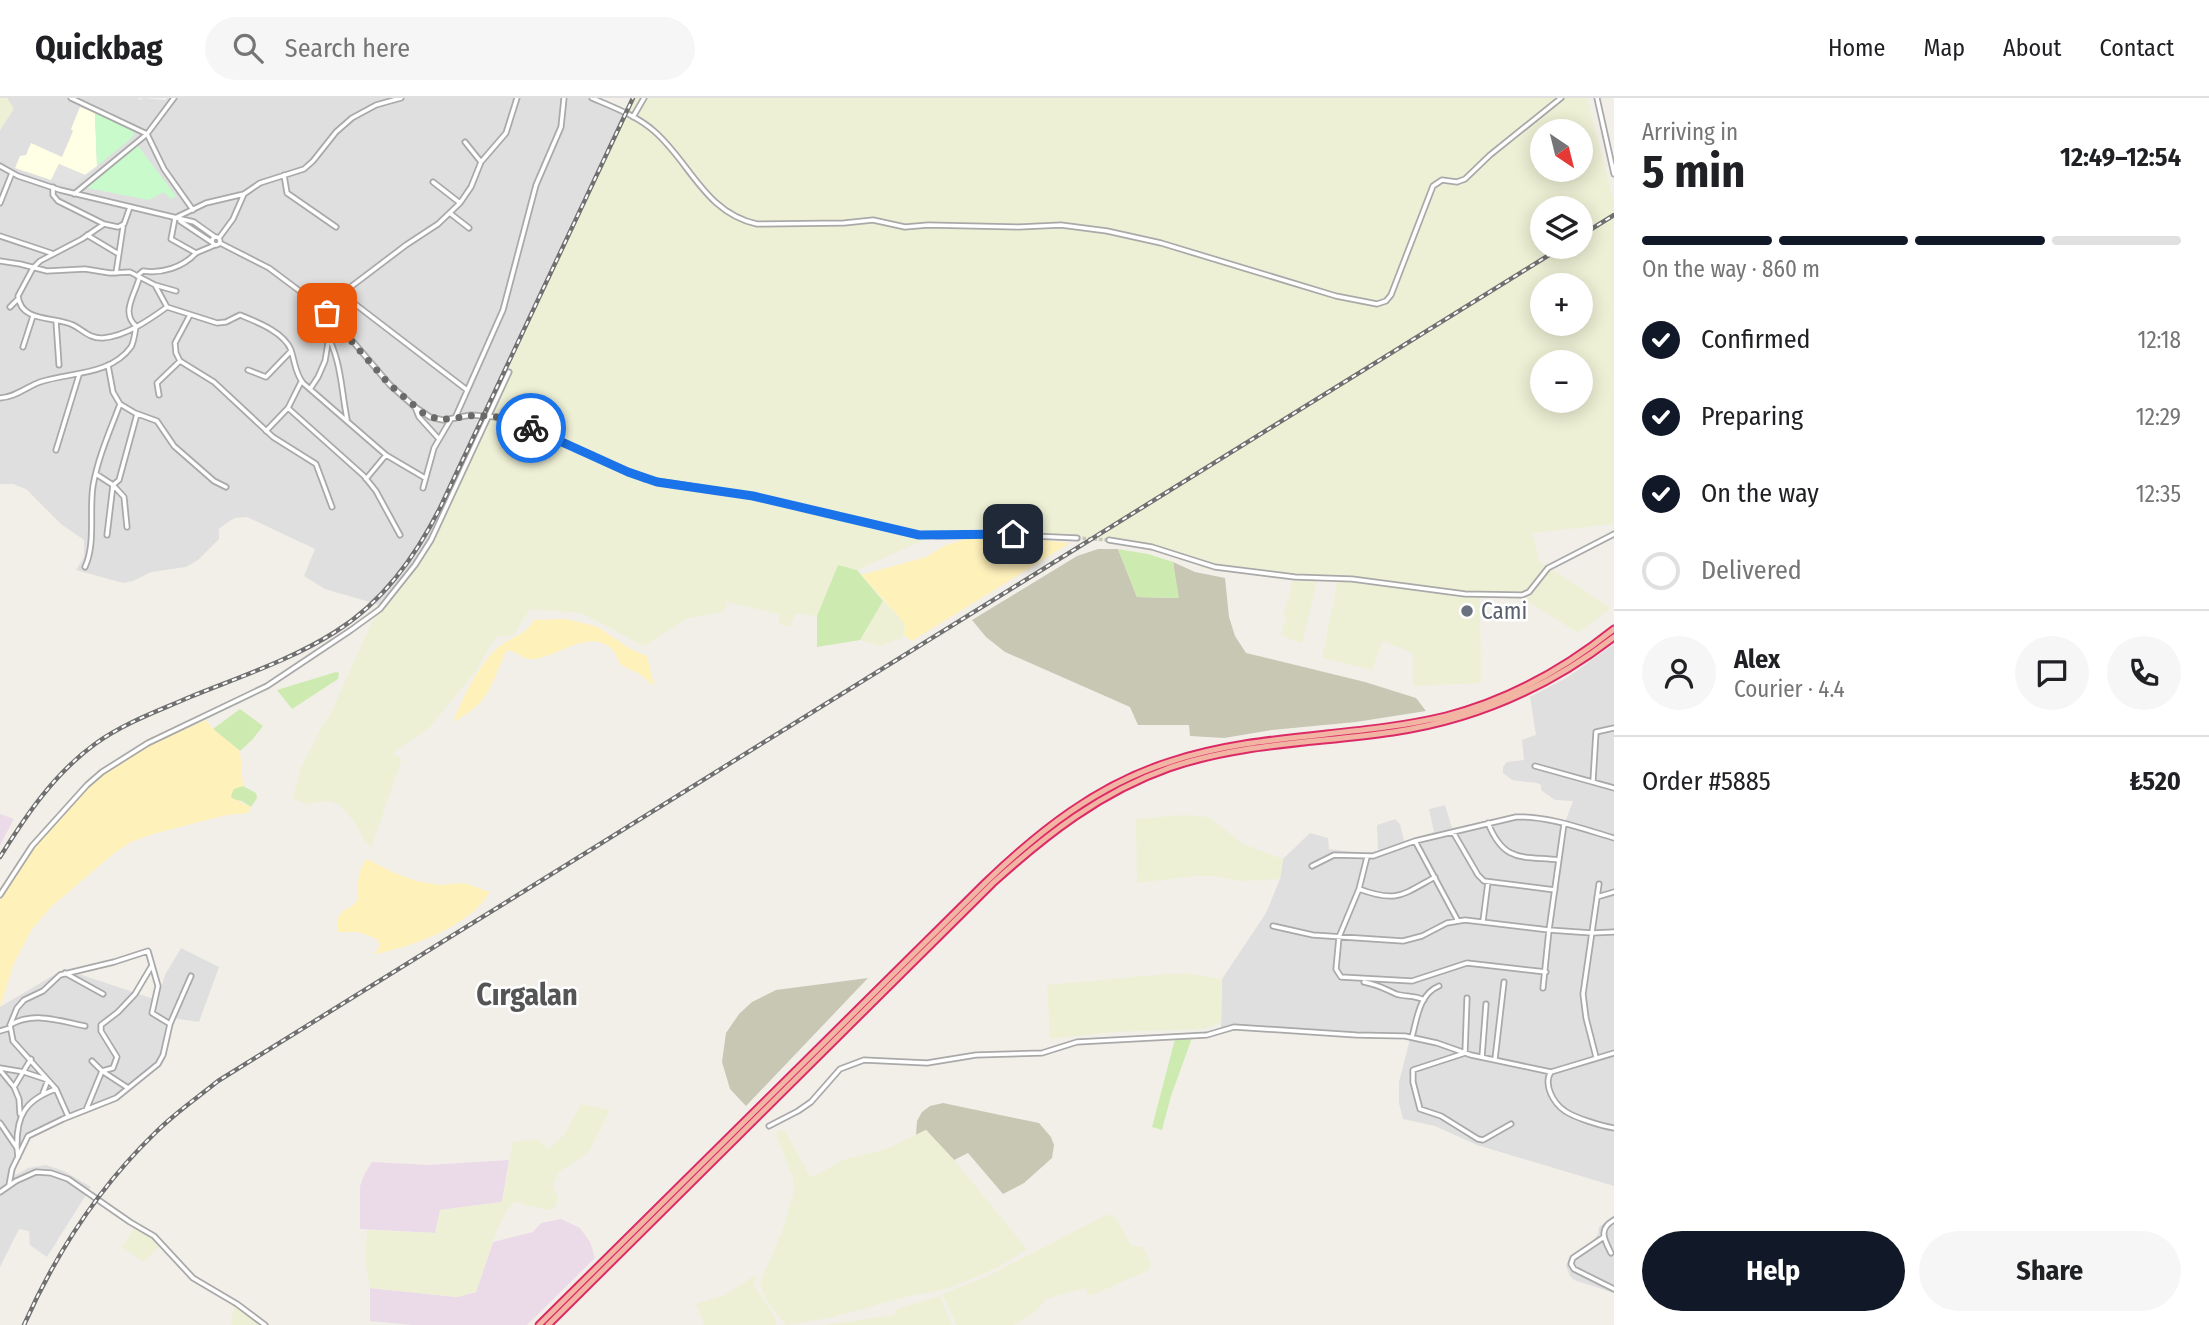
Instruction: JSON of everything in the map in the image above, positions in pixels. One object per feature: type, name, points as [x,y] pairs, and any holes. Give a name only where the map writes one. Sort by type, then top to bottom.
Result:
[{"type":"highway","points":[[539,1325],[985,883],[1037,836],[1071,810],[1140,773],[1207,751],[1259,741],[1402,724],[1473,708],[1541,679],[1614,629]]},
{"type":"highway","points":[[548,1325],[993,883],[1029,850],[1077,814],[1143,778],[1208,757],[1258,748],[1402,731],[1483,711],[1520,697],[1553,680],[1614,637]]},
{"type":"street","points":[[71,98],[147,134],[164,169],[192,210]]},
{"type":"street","points":[[74,194],[147,134],[174,98]]},
{"type":"street","points":[[176,218],[206,203],[244,194],[260,183],[307,167],[336,132],[356,116],[376,105],[401,98]]},
{"type":"street","points":[[327,313],[342,294],[451,214],[471,187],[481,162],[506,133],[517,98]]},
{"type":"street","points":[[423,488],[439,439],[453,419],[503,310],[536,185],[561,128],[564,98]]},
{"type":"street","points":[[592,98],[633,117],[654,131],[706,194],[734,215],[753,223],[844,223],[873,220],[909,227],[1061,225],[1148,239],[1336,296],[1377,304],[1391,295],[1414,231],[1435,184],[1445,180],[1454,182],[1465,179],[1490,155],[1562,98]]},
{"type":"street","points":[[633,117],[644,98]]},
{"type":"street","points":[[1597,98],[1614,174]]},
{"type":"street","points":[[465,142],[481,162]]},
{"type":"street","points":[[0,166],[12,173],[74,194],[194,222],[218,239],[275,271],[327,313],[390,385],[415,407],[437,419],[483,415],[490,418],[508,418],[628,472],[657,482],[753,496],[919,535],[1013,534],[1077,538]]},
{"type":"street","points":[[0,203],[12,173]]},
{"type":"street","points":[[284,176],[287,193],[336,227]]},
{"type":"street","points":[[433,182],[460,203]]},
{"type":"street","points":[[52,187],[57,200],[104,224],[118,227],[124,224]]},
{"type":"street","points":[[136,326],[129,319],[128,312],[138,278],[143,271],[155,273],[186,263],[196,253],[214,244],[233,219],[244,194]]},
{"type":"street","points":[[116,273],[117,253],[130,206]]},
{"type":"street","points":[[451,214],[469,228]]},
{"type":"street","points":[[176,218],[214,244]]},
{"type":"street","points":[[176,218],[172,239],[196,253]]},
{"type":"street","points":[[9,307],[18,299],[33,268],[51,253],[104,224]]},
{"type":"street","points":[[87,235],[117,253]]},
{"type":"street","points":[[0,236],[51,253]]},
{"type":"street","points":[[214,244],[218,239]]},
{"type":"street","points":[[0,261],[47,271],[85,269],[128,272],[155,285],[176,291]]},
{"type":"street","points":[[155,285],[167,307],[220,323],[242,315],[279,335],[291,351],[302,381],[310,389],[386,455],[425,478]]},
{"type":"street","points":[[342,294],[467,390]]},
{"type":"street","points":[[18,299],[23,309],[33,316],[72,325],[97,338],[118,335],[167,307]]},
{"type":"street","points":[[23,347],[33,316]]},
{"type":"street","points":[[190,316],[175,343],[180,361],[214,382],[266,431],[316,464],[332,508]]},
{"type":"street","points":[[331,318],[324,327],[341,369],[347,421]]},
{"type":"street","points":[[56,321],[59,365]]},
{"type":"street","points":[[0,398],[11,396],[42,381],[108,365],[130,348],[136,326]]},
{"type":"street","points":[[310,389],[325,361],[329,337]]},
{"type":"street","points":[[248,370],[263,377],[268,376],[291,351]]},
{"type":"street","points":[[159,395],[157,383],[180,361]]},
{"type":"street","points":[[108,365],[113,392],[120,404],[156,421],[174,446],[212,480],[226,487]]},
{"type":"street","points":[[0,895],[32,846],[87,785],[107,768],[159,737],[267,686],[309,660],[380,609],[431,540],[490,418],[509,372]]},
{"type":"street","points":[[56,450],[79,374]]},
{"type":"street","points":[[266,431],[288,408],[302,381]]},
{"type":"street","points":[[85,567],[90,552],[95,474],[120,404]]},
{"type":"street","points":[[415,407],[419,416],[439,439]]},
{"type":"street","points":[[288,408],[366,479],[376,491],[400,535]]},
{"type":"street","points":[[107,535],[113,485],[119,480],[137,414]]},
{"type":"street","points":[[366,479],[386,455]]},
{"type":"street","points":[[95,474],[113,485],[125,499],[124,519],[127,527]]},
{"type":"street","points":[[1109,540],[1152,547],[1223,568],[1303,578],[1362,580],[1452,593],[1507,595],[1527,593],[1548,568],[1614,534]]},
{"type":"street","points":[[1593,782],[1596,732],[1614,727]]},
{"type":"street","points":[[1535,766],[1614,788]]},
{"type":"street","points":[[1312,866],[1334,855],[1367,857],[1415,841],[1521,817],[1564,824],[1614,838]]},
{"type":"street","points":[[1488,823],[1497,842],[1507,851],[1516,855],[1559,860]]},
{"type":"street","points":[[1544,988],[1564,824]]},
{"type":"street","points":[[1453,832],[1478,875],[1488,882],[1555,890]]},
{"type":"street","points":[[1415,841],[1458,920]]},
{"type":"street","points":[[1367,857],[1359,889],[1339,937],[1337,973],[1345,978],[1363,980],[1417,981],[1467,963],[1546,972]]},
{"type":"street","points":[[1359,889],[1400,897],[1435,877]]},
{"type":"street","points":[[1483,921],[1488,882]]},
{"type":"street","points":[[1597,1058],[1584,1002],[1584,978],[1599,884]]},
{"type":"street","points":[[1597,897],[1614,892]]},
{"type":"street","points":[[1273,926],[1306,934],[1403,941],[1458,920],[1549,930],[1614,932]]},
{"type":"street","points":[[68,1116],[56,1089],[31,1059],[14,1044],[10,1027],[20,1003],[43,991],[55,978],[65,973],[148,951],[158,986],[152,1011],[170,1024]]},
{"type":"street","points":[[86,1110],[102,1071],[115,1066],[117,1057],[101,1031],[101,1025],[135,994],[151,967]]},
{"type":"street","points":[[65,973],[103,993]]},
{"type":"street","points":[[9,1185],[12,1169],[28,1136],[68,1116],[116,1098],[160,1061],[170,1024],[191,976]]},
{"type":"street","points":[[1363,980],[1382,985],[1398,994],[1424,1000]]},
{"type":"street","points":[[1495,1059],[1504,982]]},
{"type":"street","points":[[1412,1037],[1424,1000],[1429,992],[1439,986]]},
{"type":"street","points":[[1465,1053],[1467,998]]},
{"type":"street","points":[[1482,1057],[1486,1004]]},
{"type":"street","points":[[0,1031],[23,1019],[37,1017],[85,1026]]},
{"type":"street","points":[[769,1126],[811,1102],[840,1069],[869,1059],[927,1063],[965,1056],[1042,1052],[1077,1042],[1207,1035],[1240,1026],[1412,1037],[1465,1053],[1551,1072],[1614,1053]]},
{"type":"street","points":[[1465,1053],[1413,1070],[1419,1108],[1423,1112],[1441,1116],[1480,1140],[1511,1124]]},
{"type":"street","points":[[14,1087],[31,1059]]},
{"type":"street","points":[[92,1061],[128,1088]]},
{"type":"street","points":[[0,1069],[24,1072],[48,1080]]},
{"type":"street","points":[[0,1069],[14,1087],[20,1117]]},
{"type":"street","points":[[1551,1072],[1547,1079],[1548,1086],[1564,1111],[1614,1128]]},
{"type":"street","points":[[42,1095],[48,1080]]},
{"type":"street","points":[[18,1159],[16,1127],[20,1117],[42,1095],[56,1089]]},
{"type":"street","points":[[0,1123],[17,1148]]},
{"type":"street","points":[[0,1192],[27,1175],[40,1172],[56,1174],[74,1182],[130,1222],[158,1238],[193,1278],[237,1304],[265,1325]]},
{"type":"street","points":[[1611,1254],[1604,1237],[1604,1228],[1614,1220]]},
{"type":"street","points":[[1604,1237],[1573,1258],[1571,1264],[1573,1269],[1614,1289]]},
{"type":"shaded area","points":[[0,98],[7,98],[14,109],[0,130]]},
{"type":"shaded area","points":[[7,98],[598,98],[627,111],[422,555],[380,605],[325,589],[304,576],[315,549],[247,517],[235,518],[225,524],[219,529],[219,539],[198,560],[186,567],[151,572],[123,583],[76,570],[84,557],[84,540],[61,524],[26,489],[13,484],[0,484],[0,130],[13,109]]},
{"type":"shaded area","points":[[634,98],[1587,98],[1592,119],[1530,119],[1530,182],[1593,182],[1593,121],[1614,202],[1614,524],[1533,533],[1539,561],[1611,608],[1578,633],[1524,599],[1480,597],[1481,683],[1413,686],[1413,653],[1383,641],[1372,670],[1322,658],[1338,578],[1206,569],[1152,548],[998,528],[945,531],[857,570],[838,565],[817,616],[795,613],[788,627],[779,624],[779,614],[726,602],[727,607],[721,612],[688,618],[644,646],[581,613],[530,609],[513,635],[496,637],[475,672],[429,728],[393,753],[402,759],[371,848],[340,805],[328,801],[306,804],[293,798],[301,768],[331,712],[380,605],[422,555]]},
{"type":"shaded area","points":[[80,107],[95,113],[97,166],[85,175],[59,164],[51,180],[15,168],[20,156],[26,155],[31,143],[62,157]]},
{"type":"shaded area","points":[[59,164],[85,175],[72,185],[51,180]]},
{"type":"shaded area","points":[[1098,549],[1118,549],[1137,597],[1178,598],[1173,562],[1195,572],[1225,578],[1229,617],[1235,636],[1246,653],[1365,682],[1416,698],[1426,711],[1224,738],[1190,736],[1189,725],[1138,725],[1130,707],[1005,652],[986,637],[972,620],[1077,556]]},
{"type":"shaded area","points":[[1293,581],[1317,581],[1302,644],[1281,635]]},
{"type":"shaded area","points":[[883,601],[903,621],[905,631],[901,638],[880,646],[860,640]]},
{"type":"shaded area","points":[[1614,644],[1614,1186],[1477,1145],[1435,1126],[1403,1119],[1399,1103],[1399,1082],[1410,1039],[1242,1028],[1221,1032],[1222,979],[1266,913],[1280,879],[1283,859],[1310,833],[1328,838],[1329,849],[1363,853],[1378,851],[1377,825],[1395,819],[1400,824],[1404,841],[1434,832],[1429,809],[1445,805],[1452,828],[1519,814],[1565,822],[1573,801],[1555,800],[1541,790],[1541,785],[1537,783],[1512,780],[1503,773],[1503,767],[1507,762],[1524,760],[1522,740],[1536,735],[1530,697],[1568,677]]},
{"type":"shaded area","points":[[0,814],[14,819],[0,845]]},
{"type":"shaded area","points":[[1184,815],[1209,817],[1243,844],[1283,859],[1280,879],[1242,881],[1196,876],[1137,883],[1136,819]]},
{"type":"shaded area","points":[[181,948],[219,967],[199,1022],[172,1018],[162,1061],[113,1100],[77,1113],[30,1136],[12,1177],[28,1168],[46,1165],[64,1171],[91,1187],[47,1257],[30,1245],[29,1231],[19,1229],[0,1267],[0,1007],[64,969],[157,1000],[165,975]]},
{"type":"shaded area","points":[[1190,974],[1222,979],[1221,1022],[1205,1029],[1114,1032],[1050,1039],[1047,985]]},
{"type":"shaded area","points":[[868,978],[746,1106],[730,1089],[722,1062],[726,1033],[739,1014],[752,1002],[776,990]]},
{"type":"shaded area","points":[[943,1103],[1039,1123],[1054,1145],[1052,1158],[1024,1183],[1003,1194],[968,1153],[954,1160],[926,1130],[916,1135],[917,1121],[922,1112],[930,1106]]},
{"type":"shaded area","points":[[581,1104],[610,1110],[589,1152],[559,1172],[553,1185],[558,1199],[555,1208],[546,1210],[515,1202],[507,1210],[498,1227],[476,1292],[457,1297],[370,1288],[365,1261],[367,1230],[435,1233],[440,1210],[502,1202],[513,1141],[538,1140],[549,1149],[565,1134]]},
{"type":"shaded area","points":[[926,1130],[1027,1249],[999,1267],[947,1289],[909,1296],[829,1318],[786,1325],[766,1300],[760,1283],[784,1226],[794,1191],[793,1179],[776,1133],[785,1131],[811,1178],[842,1160],[886,1149]]},
{"type":"shaded area","points":[[509,1160],[502,1202],[440,1210],[436,1233],[360,1229],[360,1186],[372,1162],[429,1165]]},
{"type":"shaded area","points":[[1108,1214],[1117,1219],[1131,1246],[1143,1247],[1151,1264],[1149,1270],[1090,1296],[1085,1288],[1046,1299],[1036,1311],[1014,1325],[957,1325],[942,1294],[988,1276]]},
{"type":"shaded area","points":[[1614,1215],[1614,1293],[1574,1280],[1566,1266],[1569,1257],[1593,1241],[1599,1227]]},
{"type":"shaded area","points":[[561,1219],[580,1228],[590,1242],[595,1258],[527,1325],[413,1325],[370,1321],[370,1288],[457,1297],[476,1292],[493,1242],[533,1232],[541,1223]]},
{"type":"shaded area","points":[[135,1227],[161,1244],[144,1262],[122,1247]]},
{"type":"shaded area","points":[[757,1274],[754,1282],[756,1289],[775,1317],[776,1325],[704,1325],[696,1304],[725,1295]]},
{"type":"shaded area","points":[[940,1296],[952,1325],[822,1325],[895,1315],[894,1310]]},
{"type":"shaded area","points":[[234,1305],[247,1315],[261,1325],[231,1325]]},
{"type":"green space","points":[[95,113],[135,132],[132,138],[97,166]]},
{"type":"green space","points":[[136,143],[176,196],[171,199],[164,192],[149,200],[82,187]]},
{"type":"green space","points":[[1118,549],[1173,562],[1179,598],[1137,597]]},
{"type":"green space","points":[[838,565],[857,570],[883,601],[860,640],[817,647],[817,616]]},
{"type":"green space","points":[[339,673],[338,679],[292,709],[277,690]]},
{"type":"green space","points":[[240,709],[263,726],[240,751],[213,729]]},
{"type":"green space","points":[[237,786],[256,793],[257,798],[251,807],[242,801],[231,799],[232,790]]},
{"type":"green space","points":[[1192,1038],[1162,1130],[1152,1127],[1175,1039]]},
{"type":"sand","points":[[969,538],[1021,538],[1070,543],[912,641],[904,635],[905,626],[901,619],[861,575],[926,557],[944,546]]},
{"type":"sand","points":[[566,619],[598,627],[630,649],[647,656],[654,686],[640,674],[621,665],[614,652],[604,644],[594,641],[534,659],[509,650],[481,701],[453,722],[476,675],[495,650],[521,634],[534,620]]},
{"type":"sand","points":[[206,720],[240,751],[243,786],[234,789],[230,797],[251,807],[248,813],[226,815],[153,834],[131,842],[113,854],[51,907],[32,929],[14,963],[0,1007],[0,899],[33,847],[103,773],[150,744]]},
{"type":"sand","points":[[367,859],[416,881],[439,885],[464,883],[490,892],[481,904],[455,925],[406,946],[375,954],[380,946],[377,939],[359,932],[338,932],[337,920],[342,912],[358,899],[360,872]]},
{"type":"tunnel","points":[[1077,538],[1109,540]]},
{"type":"railway","points":[[0,857],[42,796],[67,768],[95,744],[141,718],[301,651],[352,620],[383,593],[420,544],[440,508],[633,98]]},
{"type":"railway","points":[[1593,228],[1614,215]]},
{"type":"railway","points":[[24,1325],[65,1247],[116,1175],[163,1125],[218,1081],[1543,259]]},
{"type":"way so far","points":[[327,313],[390,385],[430,417],[447,420],[483,415],[490,418],[508,418],[531,428]]},
{"type":"place","name":"Cami","points":[[1467,611]]},
{"type":"district","name":"Cırgalan","points":[[527,995]]},
{"type":"route","points":[[531,428],[628,472],[657,482],[753,496],[919,535],[1013,534]]}]
